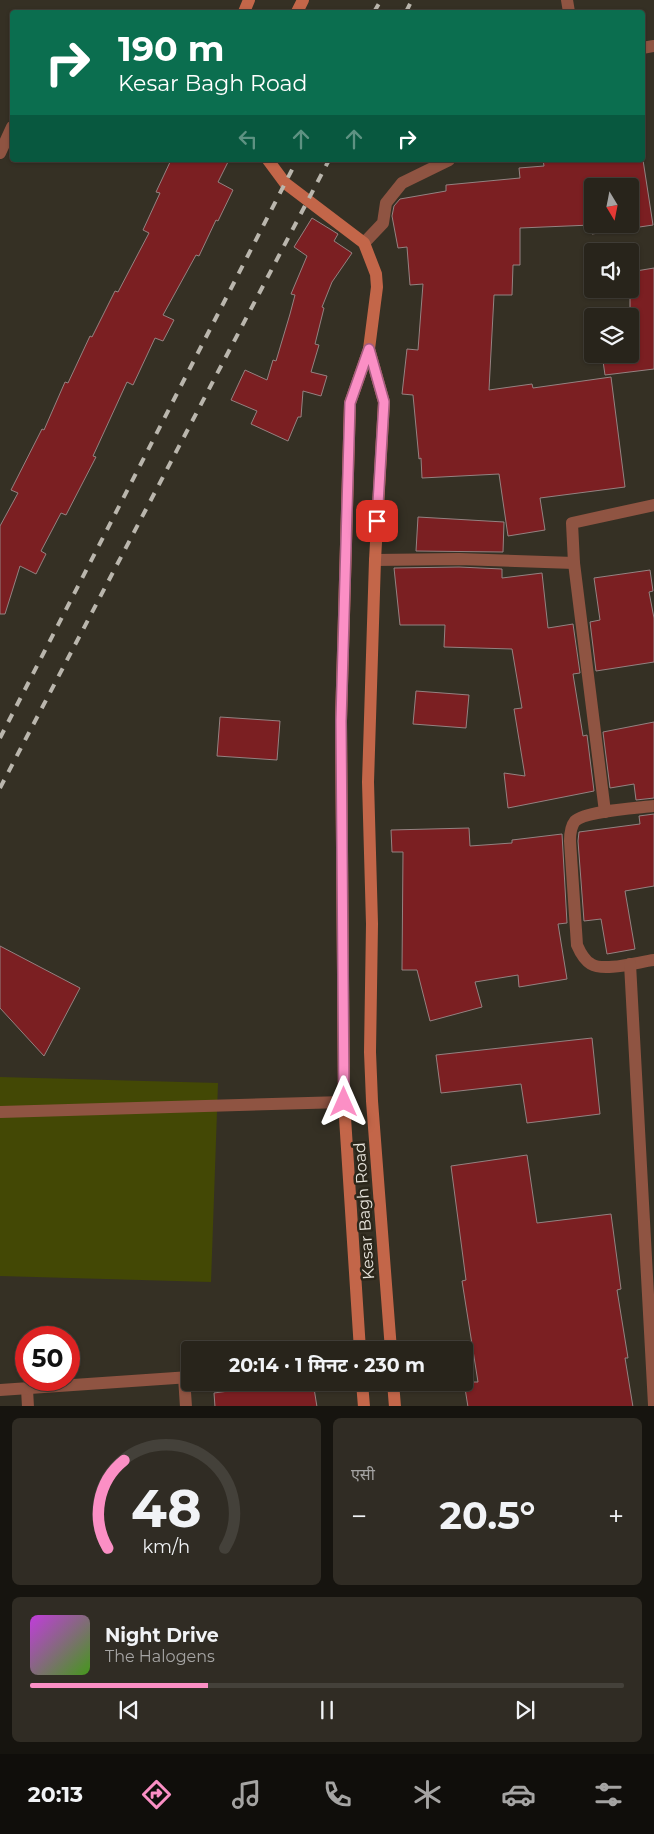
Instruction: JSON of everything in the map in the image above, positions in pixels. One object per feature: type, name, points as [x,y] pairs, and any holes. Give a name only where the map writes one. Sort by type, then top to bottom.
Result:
[{"type":"main road","points":[[269,162],[285,183],[364,243]]},
{"type":"main road","name":"Kesar Bagh Road","points":[[364,243],[376,274],[377,287],[369,349],[384,402],[375,560],[368,782],[372,924],[370,1052],[390,1341]]},
{"type":"main road","points":[[359,1341],[344,1102],[341,721],[350,403],[369,349]]},
{"type":"main road","points":[[363,1391],[364,1406]]},
{"type":"main road","points":[[394,1391],[395,1406]]},
{"type":"street","points":[[0,153],[10,131]]},
{"type":"street","points":[[364,243],[383,223],[386,203],[402,182],[445,162]]},
{"type":"street","points":[[605,812],[574,563],[572,523],[654,505]]},
{"type":"street","points":[[375,560],[459,559],[574,563]]},
{"type":"street","points":[[654,806],[605,812],[583,817],[575,822],[571,831],[570,855],[577,945],[584,958],[591,965],[606,968],[654,960]]},
{"type":"street","points":[[630,964],[654,1405]]},
{"type":"street","points":[[0,1112],[344,1102]]},
{"type":"street","points":[[80,1385],[181,1377]]},
{"type":"street","points":[[0,1390],[15,1389]]},
{"type":"street","points":[[28,1391],[28,1406]]},
{"type":"street","points":[[186,1406],[187,1391]]},
{"type":"green space","points":[[0,1077],[218,1083],[211,1282],[0,1276]]},
{"type":"building","points":[[170,162],[228,162],[218,182],[233,190],[199,256],[196,255],[163,315],[174,320],[163,341],[155,338],[133,385],[127,382],[93,456],[96,457],[66,515],[61,513],[41,551],[46,554],[36,574],[20,566],[5,614],[0,614],[0,526],[18,493],[11,490],[42,429],[44,430],[65,382],[68,383],[90,336],[92,337],[115,291],[118,292],[149,233],[143,230],[160,193],[156,192]]},
{"type":"building","points":[[543,162],[643,162],[653,225],[639,227],[639,178],[584,178],[584,225],[520,228],[520,265],[513,265],[512,295],[494,295],[489,390],[532,384],[533,388],[611,377],[625,487],[540,498],[545,530],[508,536],[499,474],[422,478],[413,395],[402,394],[407,349],[418,350],[423,284],[410,285],[407,247],[398,248],[392,216],[394,206],[400,199],[446,191],[446,185],[520,178],[519,168],[544,166]]},
{"type":"building","points":[[312,218],[338,234],[334,241],[352,253],[332,282],[322,307],[324,308],[315,344],[319,345],[311,372],[327,376],[321,396],[303,391],[301,417],[298,417],[288,441],[251,424],[257,411],[231,400],[245,370],[267,380],[273,360],[276,361],[295,295],[291,294],[307,256],[294,247]]},
{"type":"building","points":[[654,268],[654,369],[605,375],[603,363],[639,363],[639,308],[630,308],[630,298],[639,298],[639,270]]},
{"type":"building","points":[[418,517],[504,522],[503,552],[416,551]]},
{"type":"building","points":[[459,567],[502,569],[502,578],[542,573],[548,628],[573,624],[580,673],[573,674],[583,736],[587,735],[594,791],[508,808],[504,773],[525,776],[514,709],[522,708],[512,649],[444,647],[445,625],[400,625],[394,568]]},
{"type":"building","points":[[650,570],[653,591],[649,592],[654,618],[654,662],[596,671],[590,622],[600,620],[594,578]]},
{"type":"building","points":[[416,691],[469,695],[466,728],[413,724]]},
{"type":"building","points":[[220,717],[280,721],[277,760],[217,756]]},
{"type":"building","points":[[654,722],[654,798],[636,800],[634,784],[610,788],[603,732]]},
{"type":"building","points":[[654,814],[654,886],[625,891],[635,949],[607,954],[601,919],[584,921],[578,841],[579,832],[640,824],[639,816]]},
{"type":"building","points":[[469,828],[470,846],[512,843],[512,840],[562,834],[567,923],[558,924],[567,979],[519,987],[518,975],[475,982],[482,1007],[430,1021],[417,970],[402,970],[403,852],[392,852],[391,830]]},
{"type":"building","points":[[0,946],[80,988],[44,1056],[0,1008]]},
{"type":"building","points":[[592,1038],[600,1114],[527,1123],[521,1084],[441,1093],[436,1055]]},
{"type":"building","points":[[527,1155],[537,1223],[611,1214],[621,1289],[617,1290],[628,1358],[625,1358],[633,1406],[468,1406],[465,1391],[473,1391],[473,1382],[478,1382],[462,1281],[466,1280],[451,1166]]},
{"type":"building","points":[[229,1391],[314,1391],[317,1406],[215,1406],[214,1393]]},
{"type":"railway","points":[[375,10],[381,0]]},
{"type":"railway","points":[[407,10],[412,0]]},
{"type":"railway","points":[[0,738],[296,162]]},
{"type":"railway","points":[[0,788],[328,162]]},
{"type":"route","points":[[344,1102],[341,721],[350,403],[369,349],[384,402],[377,521]]}]
